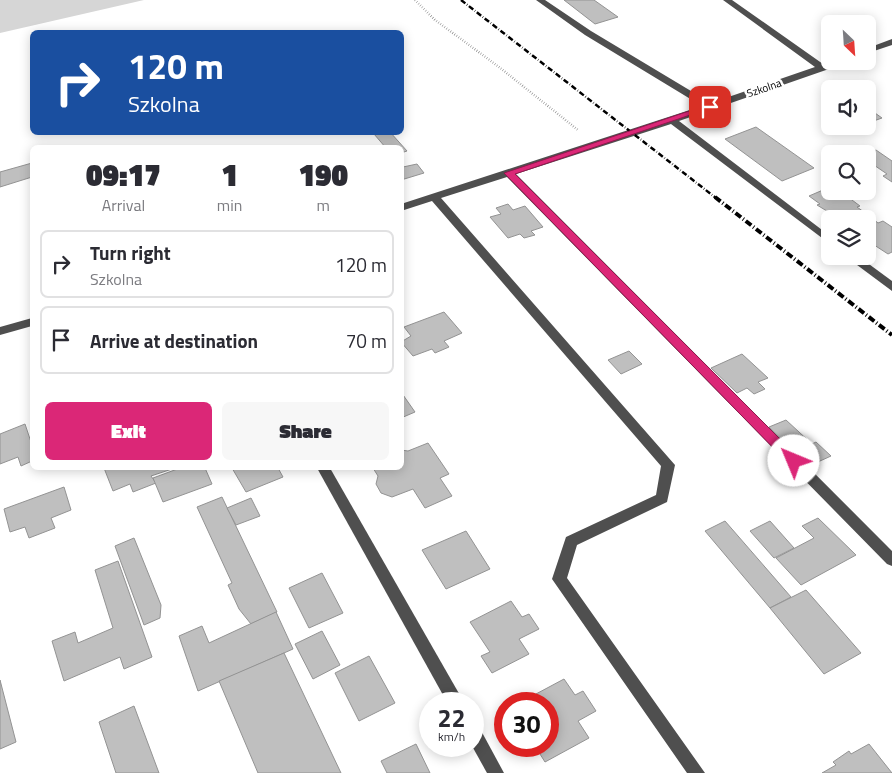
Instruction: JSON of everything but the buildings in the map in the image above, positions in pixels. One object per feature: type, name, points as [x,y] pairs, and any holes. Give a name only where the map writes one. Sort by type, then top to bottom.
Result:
[{"type":"street","points":[[540,0],[588,33],[710,107]]},
{"type":"street","points":[[728,0],[821,67]]},
{"type":"street","points":[[876,48],[892,42]]},
{"type":"street","name":"Szkolna","points":[[404,207],[672,120],[821,69]]},
{"type":"street","points":[[672,120],[821,234]]},
{"type":"street","points":[[509,173],[892,560]]},
{"type":"street","points":[[434,197],[668,465],[662,498],[572,541],[558,579],[697,773]]},
{"type":"street","points":[[862,265],[892,287]]},
{"type":"street","points":[[0,331],[30,323]]},
{"type":"street","points":[[324,470],[450,692]]},
{"type":"street","points":[[484,752],[496,773]]},
{"type":"path","points":[[415,0],[435,20],[499,67],[596,145]]},
{"type":"shaded area","points":[[0,0],[144,0],[0,33]]},
{"type":"railway","points":[[461,0],[716,198]]},
{"type":"railway","points":[[715,197],[892,335]]},
{"type":"route","points":[[710,107],[509,173],[794,461]]}]
